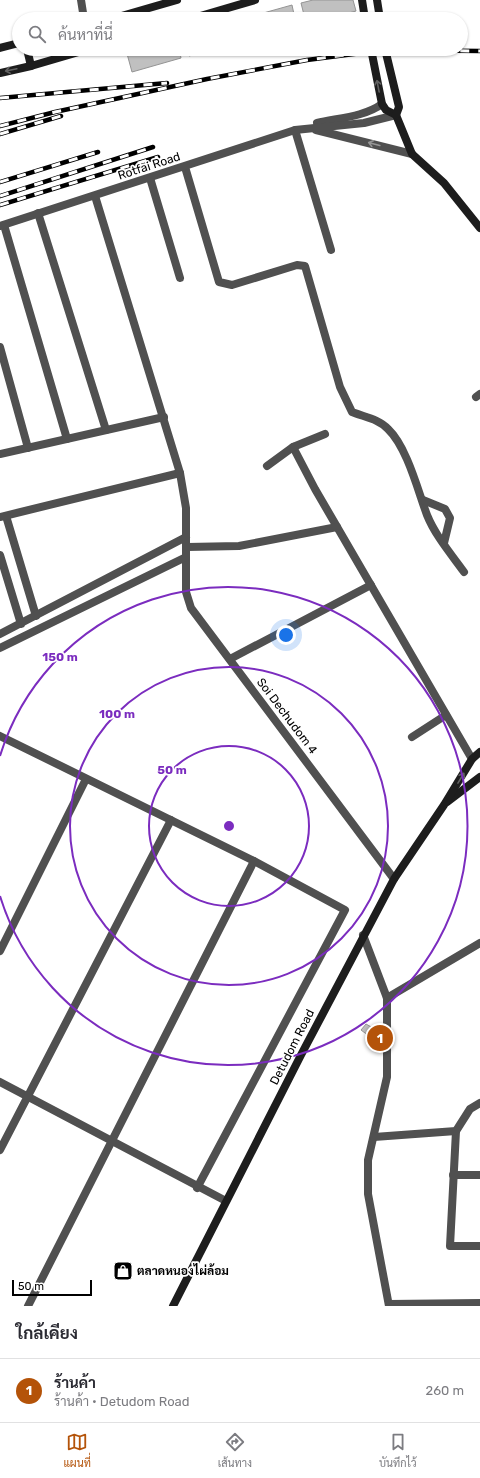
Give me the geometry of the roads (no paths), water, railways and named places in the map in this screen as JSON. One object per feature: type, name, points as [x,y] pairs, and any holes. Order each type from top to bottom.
[{"type":"main road","points":[[135,12],[177,0]]},
{"type":"main road","points":[[214,12],[255,0]]},
{"type":"main road","points":[[362,0],[364,12]]},
{"type":"main road","points":[[377,0],[379,12]]},
{"type":"main road","points":[[0,48],[12,45]]},
{"type":"main road","points":[[29,56],[31,66]]},
{"type":"main road","points":[[0,73],[65,56]]},
{"type":"main road","points":[[372,56],[382,104],[386,110],[396,116],[412,154],[444,183],[480,228]]},
{"type":"main road","points":[[387,56],[399,107],[396,116]]},
{"type":"main road","name":"Detudom Road","points":[[173,1306],[394,879],[444,805],[472,760],[480,752]]},
{"type":"main road","name":"Detudom Road","points":[[444,805],[480,777]]},
{"type":"street","points":[[81,0],[83,12]]},
{"type":"street","name":"Rotfai Road","points":[[305,128],[314,124],[354,116],[372,110],[382,104]]},
{"type":"street","name":"Rotfai Road","points":[[2,225],[185,167],[295,130],[358,124],[396,116]]},
{"type":"street","name":"Rotfai Road","points":[[305,128],[412,154]]},
{"type":"street","points":[[295,130],[331,250]]},
{"type":"street","points":[[185,167],[219,282],[232,285],[297,265],[305,266],[340,387],[352,412],[376,420],[397,438],[423,500],[427,515],[464,572]]},
{"type":"street","points":[[150,178],[180,278]]},
{"type":"street","name":"Soi Dechudom 4","points":[[94,196],[164,417],[180,473],[186,508],[186,592],[191,608],[394,879]]},
{"type":"street","points":[[38,213],[106,430]]},
{"type":"street","points":[[2,225],[68,439]]},
{"type":"street","points":[[0,346],[28,448]]},
{"type":"street","points":[[0,454],[164,417]]},
{"type":"street","points":[[267,466],[294,447],[325,434]]},
{"type":"street","points":[[294,447],[337,527],[472,760]]},
{"type":"street","points":[[36,616],[3,516],[180,473]]},
{"type":"street","points":[[423,500],[445,508],[450,518],[444,543]]},
{"type":"street","points":[[187,547],[239,546],[337,527]]},
{"type":"street","points":[[0,634],[186,537]]},
{"type":"street","points":[[0,555],[21,624]]},
{"type":"street","points":[[0,648],[186,557]]},
{"type":"street","points":[[230,659],[371,585]]},
{"type":"street","points":[[412,737],[446,715]]},
{"type":"street","points":[[0,736],[254,861],[346,910],[197,1188]]},
{"type":"street","points":[[0,951],[86,779]]},
{"type":"street","points":[[0,1150],[171,820]]},
{"type":"street","points":[[28,1306],[254,861]]},
{"type":"street","points":[[364,935],[387,998],[387,1077],[368,1160],[368,1194],[389,1305],[480,1303]]},
{"type":"street","points":[[387,998],[480,943]]},
{"type":"street","points":[[0,1082],[197,1188],[226,1201]]},
{"type":"street","points":[[480,1103],[470,1109],[456,1131],[450,1246],[480,1246]]},
{"type":"street","points":[[374,1137],[456,1131]]},
{"type":"street","points":[[453,1175],[480,1175]]},
{"type":"railway","points":[[468,51],[480,51]]},
{"type":"railway","points":[[0,126],[55,112],[207,79],[307,60],[338,56]]},
{"type":"railway","points":[[0,98],[167,83]]},
{"type":"railway","points":[[0,134],[61,116]]},
{"type":"railway","points":[[0,196],[153,147]]},
{"type":"railway","points":[[0,182],[98,152]]},
{"type":"railway","points":[[0,205],[158,157]]},
{"type":"place","name":"ร้านค้า","points":[[380,1038]]},
{"type":"place","name":"ตลาดหนองไผ่ล้อม","points":[[123,1271]]}]
